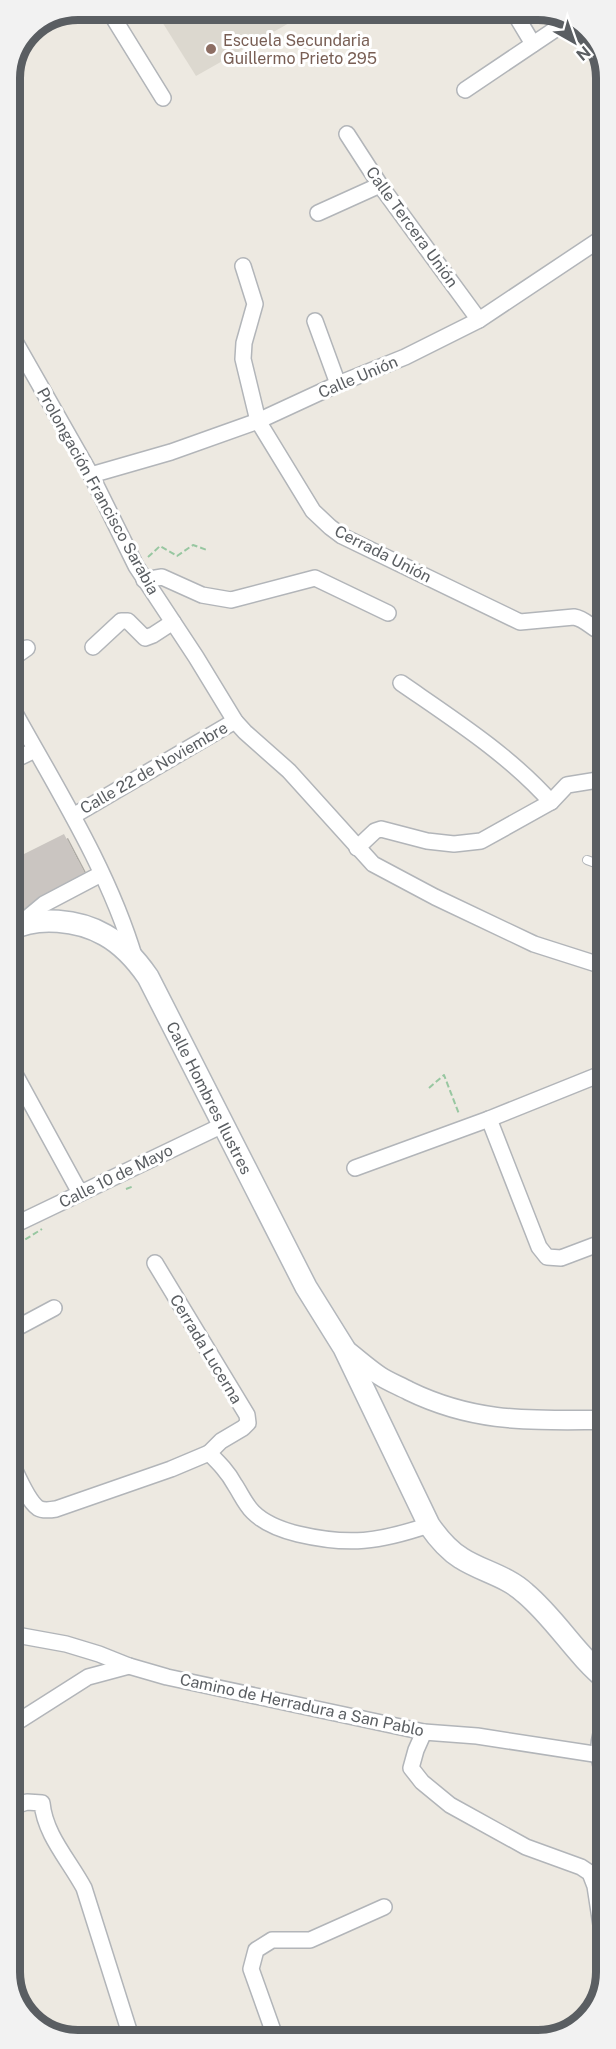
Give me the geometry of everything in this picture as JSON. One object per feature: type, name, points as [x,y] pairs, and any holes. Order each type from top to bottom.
[{"type":"main road","name":"Calle Hombres Ilustres","points":[[20,926],[38,921],[84,926],[105,935],[135,959],[148,977],[306,1287],[344,1348],[429,1526],[460,1558],[523,1590],[542,1607],[597,1670]]},
{"type":"street","points":[[115,20],[163,98]]},
{"type":"street","points":[[519,20],[533,44]]},
{"type":"street","points":[[465,90],[562,24]]},
{"type":"street","name":"Calle Tercera Unión","points":[[347,134],[380,185],[479,320]]},
{"type":"street","points":[[318,213],[380,185]]},
{"type":"street","name":"Calle Unión","points":[[91,475],[171,452],[258,421],[338,384],[405,357],[479,320],[597,241]]},
{"type":"street","name":"Cerrada Unión","points":[[243,266],[255,304],[244,343],[243,359],[258,421],[313,511],[342,536],[519,622],[574,617],[582,618],[597,631]]},
{"type":"street","points":[[315,321],[338,384]]},
{"type":"street","name":"Prolongación Francisco Sarabia","points":[[20,350],[91,475],[140,573],[235,721],[289,771],[373,864],[435,897],[534,944],[597,964]]},
{"type":"street","points":[[140,573],[172,580],[202,595],[231,600],[315,578],[388,613]]},
{"type":"street","points":[[93,647],[122,621],[128,621],[145,638],[173,622]]},
{"type":"street","points":[[20,653],[27,648]]},
{"type":"street","points":[[400,683],[466,728],[531,780],[551,802]]},
{"type":"street","name":"Calle 22 de Noviembre","points":[[73,816],[235,721]]},
{"type":"street","points":[[20,722],[73,816],[126,926],[135,959]]},
{"type":"street","points":[[20,757],[35,750]]},
{"type":"street","points":[[357,848],[375,831],[381,829],[427,841],[454,844],[481,841],[551,802],[567,785],[597,780]]},
{"type":"street","name":"Calle Hombres Ilustres","points":[[20,923],[44,904],[101,874]]},
{"type":"street","points":[[355,1168],[489,1119],[597,1076]]},
{"type":"street","points":[[20,1083],[80,1193]]},
{"type":"street","points":[[489,1119],[539,1247],[547,1257],[561,1258],[597,1244]]},
{"type":"street","name":"Calle 10 de Mayo","points":[[20,1222],[223,1125]]},
{"type":"street","name":"Cerrada Lucerna","points":[[20,1479],[37,1507],[45,1510],[56,1509],[171,1469],[208,1453],[248,1422],[247,1415],[155,1263]]},
{"type":"street","points":[[20,1326],[54,1308]]},
{"type":"street","name":"Calle Hombres Ilustres","points":[[344,1348],[381,1377],[430,1401],[457,1410],[482,1416],[511,1419],[597,1420]]},
{"type":"street","points":[[208,1453],[223,1466],[253,1512],[290,1532],[327,1541],[351,1542],[376,1540],[429,1526]]},
{"type":"street","name":"Camino de Herradura a San Pablo","points":[[20,1636],[66,1644],[129,1666],[191,1682],[424,1732],[477,1736],[597,1754]]},
{"type":"street","points":[[20,1720],[88,1677],[129,1666]]},
{"type":"street","points":[[424,1732],[411,1768],[422,1782],[450,1805],[526,1847],[581,1867],[590,1873],[597,1899]]},
{"type":"street","points":[[20,1804],[27,1802],[42,1803],[43,1815],[52,1836],[72,1865],[84,1888],[129,2029]]},
{"type":"street","points":[[273,2029],[251,1970],[256,1950],[272,1940],[310,1940],[384,1907]]},
{"type":"lane","points":[[587,860],[597,864]]},
{"type":"path","points":[[140,573],[160,546],[177,556],[193,545],[207,550]]},
{"type":"path","points":[[429,1088],[444,1075],[464,1128]]},
{"type":"shaded area","name":"Escuela Secundaria Guillermo Prieto 295","points":[[161,20],[290,20],[291,22],[196,76]]},
{"type":"building","points":[[64,834],[87,878],[20,913],[20,856]]},
{"type":"place","name":"Escuela Secundaria Guillermo Prieto 295","points":[[211,49]]}]
